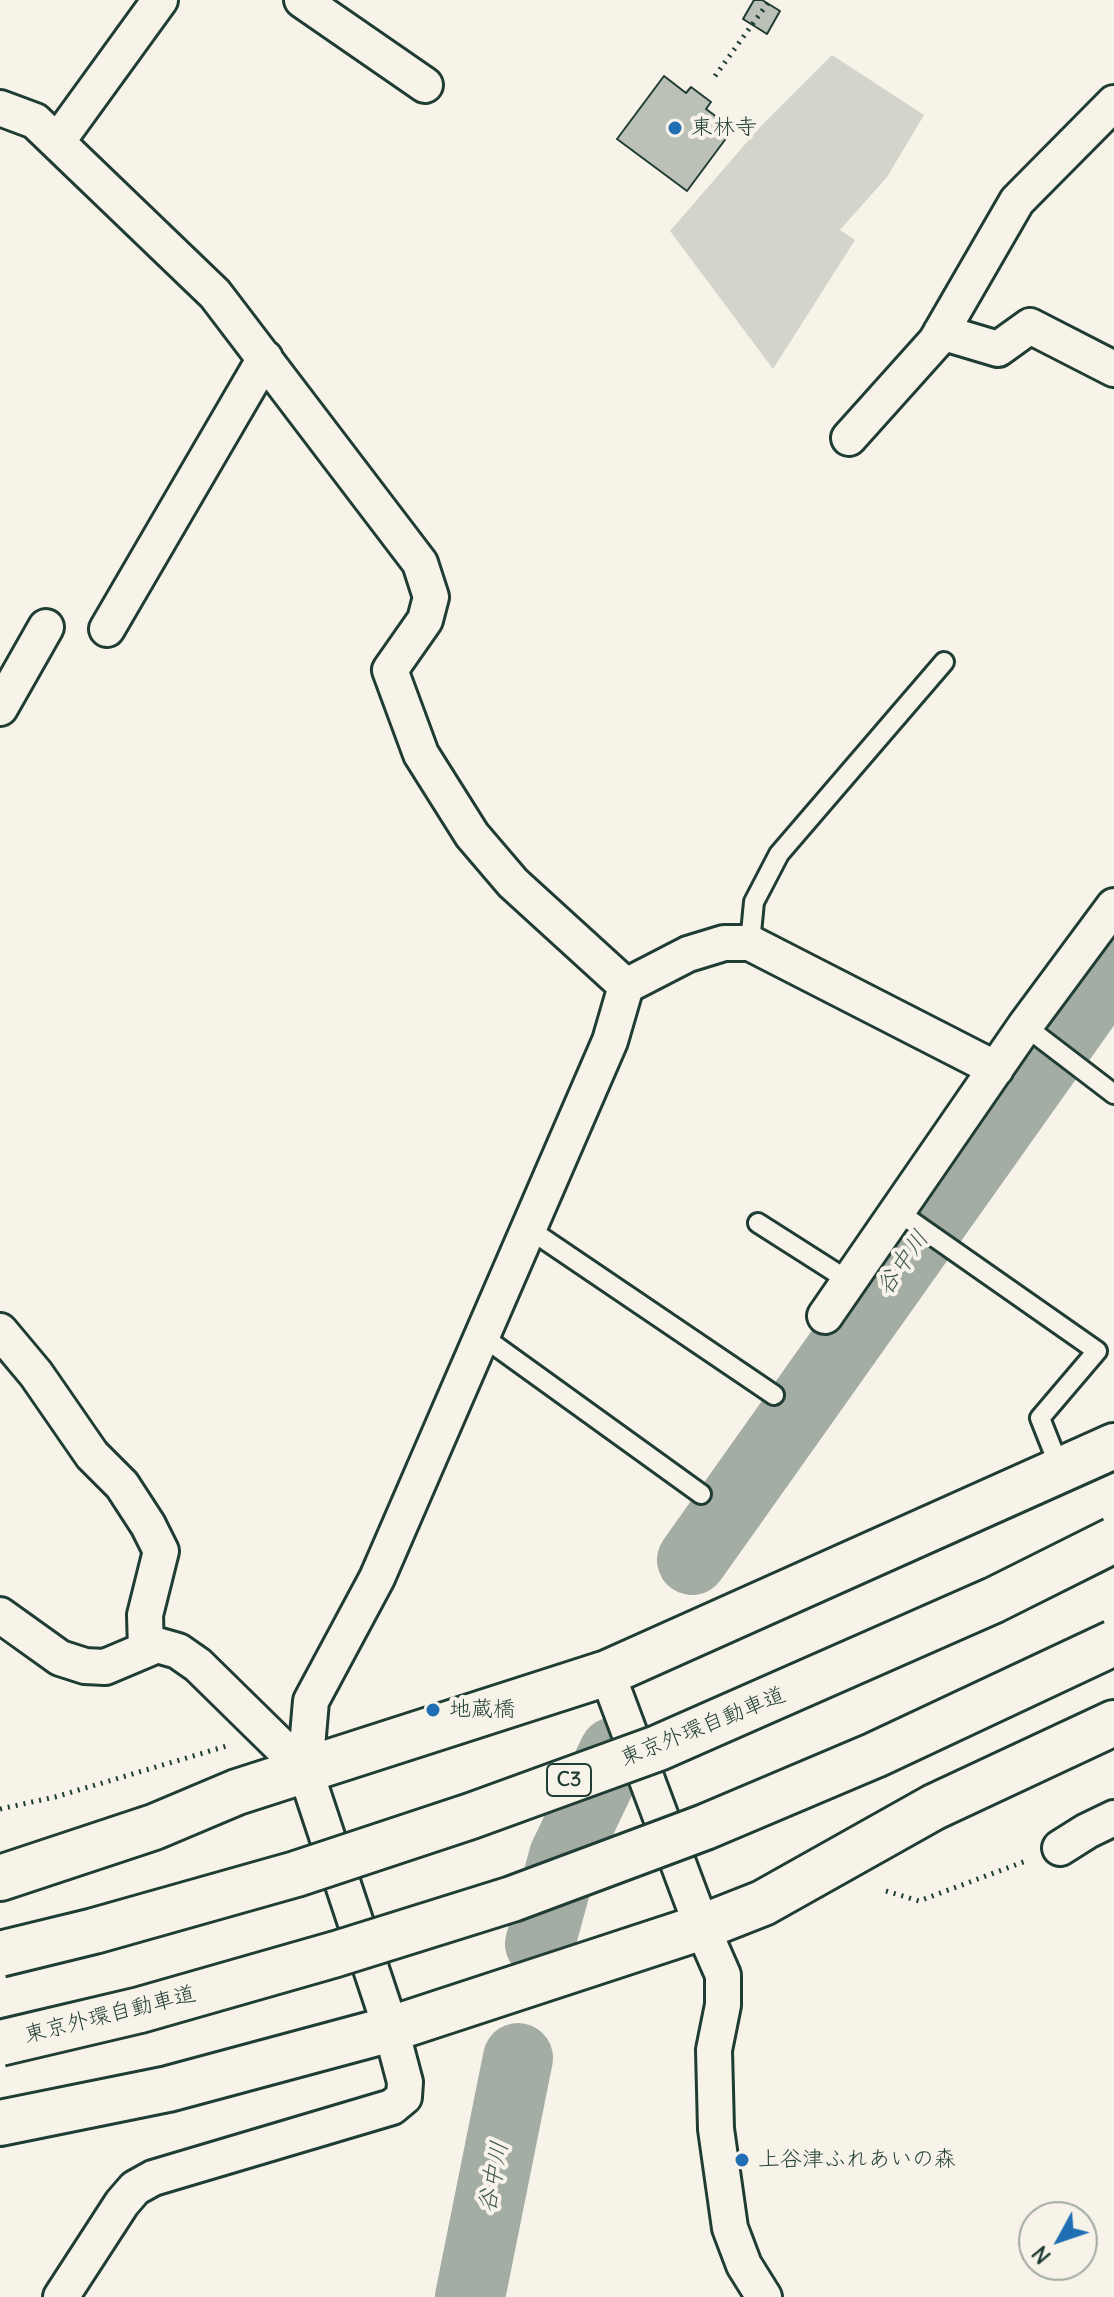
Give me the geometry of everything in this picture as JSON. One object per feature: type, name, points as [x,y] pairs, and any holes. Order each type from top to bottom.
[{"type":"main road","points":[[0,1878],[154,1827],[237,1792],[607,1673],[1114,1446]]},
{"type":"main road","name":"東京外環自動車道","points":[[0,1954],[296,1874],[471,1816],[658,1748],[994,1600],[1114,1540]]},
{"type":"main road","name":"東京外環自動車道","points":[[0,2043],[155,2005],[336,1954],[512,1899],[705,1827],[875,1755],[1114,1643]]},
{"type":"main road","points":[[0,2123],[168,2089],[391,2029],[702,1927],[763,1903],[934,1807],[1114,1723]]},
{"type":"street","points":[[57,142],[160,0]]},
{"type":"street","points":[[302,0],[425,85]]},
{"type":"street","points":[[849,438],[936,341],[1017,201],[1114,103]]},
{"type":"street","points":[[0,108],[35,121],[215,294],[420,563],[431,597],[425,620],[390,670],[421,754],[472,835],[513,883],[626,986]]},
{"type":"street","points":[[941,332],[998,349],[1030,326],[1114,369]]},
{"type":"street","points":[[107,629],[265,358]]},
{"type":"street","points":[[0,708],[46,627]]},
{"type":"street","points":[[825,1316],[849,1281],[905,1216],[996,1069],[1032,1032],[1114,906]]},
{"type":"street","points":[[65,2295],[122,2203],[135,2188],[153,2178],[392,2107],[404,2097],[405,2082],[391,2029],[305,1770],[311,1701],[377,1578],[610,1041],[626,986],[688,954],[724,943],[750,943],[996,1069]]},
{"type":"street","points":[[0,1331],[36,1374],[92,1455],[122,1485],[161,1551],[145,1615],[146,1649]]},
{"type":"street","points":[[0,1615],[60,1658],[85,1666],[105,1667],[157,1645],[178,1651],[198,1665],[305,1770]]},
{"type":"street","points":[[607,1673],[723,1975],[723,2005],[714,2050],[716,2129],[730,2228],[744,2265],[764,2297]]},
{"type":"street","points":[[1060,1848],[1114,1818]]},
{"type":"lane","points":[[750,943],[754,902],[779,854],[944,662]]},
{"type":"lane","points":[[1032,1032],[1114,1094]]},
{"type":"lane","points":[[905,1216],[1097,1351],[1040,1418],[1061,1471]]},
{"type":"lane","points":[[758,1223],[849,1281]]},
{"type":"lane","points":[[529,1229],[774,1395]]},
{"type":"lane","points":[[482,1336],[701,1494]]},
{"type":"path","points":[[715,76],[770,0]]},
{"type":"path","points":[[0,1809],[55,1797],[235,1744]]},
{"type":"path","points":[[886,1891],[919,1901],[1060,1848]]},
{"type":"shaded area","points":[[832,55],[924,115],[887,177],[840,230],[855,240],[773,369],[670,231],[760,127]]},
{"type":"building","points":[[754,0],[762,0],[780,11],[767,34],[743,19]]},
{"type":"building","points":[[664,76],[686,93],[691,87],[711,102],[706,109],[733,129],[687,191],[617,139]]},
{"type":"waterway","name":"谷中川","points":[[692,1560],[1114,965]]},
{"type":"waterway","name":"谷中川","points":[[540,1944],[564,1856],[614,1752]]},
{"type":"waterway","name":"谷中川","points":[[470,2297],[518,2058]]},
{"type":"place","name":"東林寺","points":[[675,128]]},
{"type":"place","name":"地蔵橋","points":[[433,1710]]},
{"type":"place","name":"上谷津ふれあいの森","points":[[742,2160]]}]
